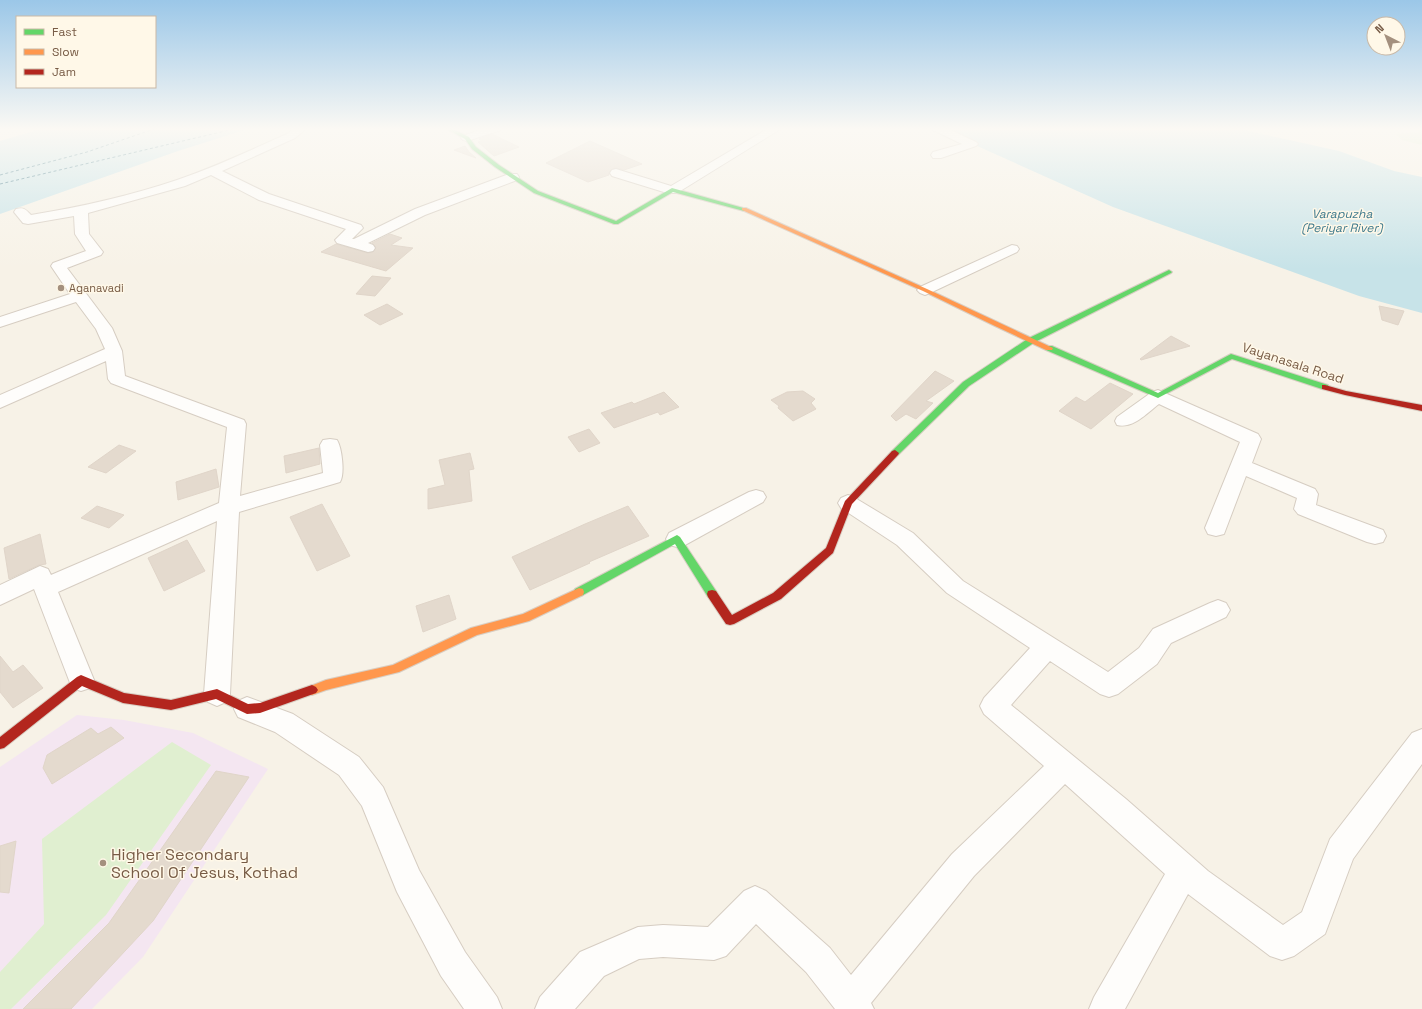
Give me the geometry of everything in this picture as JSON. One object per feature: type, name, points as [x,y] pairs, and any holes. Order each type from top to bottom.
[{"type":"street","points":[[21,212],[28,220],[81,211],[181,183],[201,175]]},
{"type":"street","points":[[220,175],[264,197],[356,228],[342,240],[362,246],[420,212],[513,177]]},
{"type":"street","points":[[510,175],[536,192],[616,223],[697,175]]},
{"type":"street","points":[[623,175],[746,210],[925,290],[997,325],[1158,396],[1250,439],[1216,528]]},
{"type":"street","points":[[81,211],[80,232],[86,243],[96,252],[58,266],[104,328],[114,351],[117,379],[237,424],[229,507],[217,694]]},
{"type":"street","points":[[925,290],[1012,249]]},
{"type":"street","points":[[677,539],[730,621],[777,596],[830,550],[848,503],[889,459],[966,384],[1032,340],[1169,272]]},
{"type":"street","points":[[0,322],[79,296]]},
{"type":"street","points":[[0,402],[114,351]]},
{"type":"street","name":"Vayanasala Road","points":[[1158,396],[1231,356],[1345,393],[1422,408]]},
{"type":"street","points":[[1124,421],[1158,396]]},
{"type":"street","points":[[45,588],[229,507],[333,476],[330,445]]},
{"type":"street","points":[[1240,466],[1308,494],[1305,508],[1375,536]]},
{"type":"street","points":[[247,709],[260,708],[326,686],[395,669],[475,631],[525,618],[590,586],[756,497]]},
{"type":"street","points":[[848,503],[905,539],[955,587],[1109,686],[1148,656],[1162,636],[1218,610]]},
{"type":"street","points":[[0,596],[40,575],[81,680],[123,698],[171,705],[217,694],[247,709],[284,723],[350,766],[373,797],[408,881],[453,964],[485,1009]]},
{"type":"street","points":[[1048,646],[993,706],[1116,809],[1184,871],[1282,944],[1314,923],[1341,850],[1422,742]]},
{"type":"street","points":[[0,744],[81,680]]},
{"type":"street","points":[[552,1009],[592,964],[638,943],[663,941],[714,944],[755,902],[818,960],[854,1005],[963,865],[1064,765]]},
{"type":"street","points":[[1106,1009],[1184,871]]},
{"type":"shaded area","name":"Higher Secondary School Of Jesus, Kothad","points":[[77,715],[124,720],[193,733],[268,769],[143,957],[92,1009],[0,1009],[0,767]]},
{"type":"green space","points":[[172,742],[211,765],[106,915],[11,1009],[0,1009],[0,972],[44,924],[42,839]]},
{"type":"water","points":[[0,175],[110,175],[0,214]]},
{"type":"water","name":"Varapuzha (Periyar River)","points":[[1042,175],[1413,175],[1422,177],[1422,313],[1359,296],[1113,207]]},
{"type":"building","points":[[573,175],[609,175],[588,182]]},
{"type":"building","points":[[390,234],[402,238],[391,245],[413,248],[386,271],[321,252],[336,244],[368,253],[373,252],[376,247],[372,243]]},
{"type":"building","points":[[372,276],[391,278],[375,296],[356,294]]},
{"type":"building","points":[[387,304],[403,314],[380,325],[364,315]]},
{"type":"building","points":[[1379,306],[1404,311],[1398,325],[1382,320]]},
{"type":"building","points":[[1171,336],[1190,346],[1141,360],[1140,359]]},
{"type":"building","points":[[935,371],[954,381],[926,401],[933,403],[916,419],[906,414],[896,421],[891,416]]},
{"type":"building","points":[[1110,383],[1133,394],[1091,429],[1059,411],[1076,397],[1085,402]]},
{"type":"building","points":[[803,391],[815,399],[811,403],[816,409],[793,421],[771,400],[787,392]]},
{"type":"building","points":[[664,392],[679,407],[660,415],[658,412],[614,428],[601,413],[632,402],[634,404]]},
{"type":"building","points":[[589,429],[600,443],[579,452],[568,437]]},
{"type":"building","points":[[119,445],[136,451],[106,473],[88,467]]},
{"type":"building","points":[[319,448],[320,464],[286,473],[284,456]]},
{"type":"building","points":[[470,453],[474,469],[469,470],[472,501],[428,509],[428,489],[445,485],[439,460]]},
{"type":"building","points":[[216,469],[219,487],[178,500],[176,482]]},
{"type":"building","points":[[322,504],[350,556],[317,571],[290,517]]},
{"type":"building","points":[[97,506],[124,515],[109,528],[81,518]]},
{"type":"building","points":[[628,506],[649,536],[530,590],[512,557]]},
{"type":"building","points":[[40,534],[46,564],[39,565],[9,579],[4,548]]},
{"type":"building","points":[[187,540],[205,571],[164,591],[148,558]]},
{"type":"building","points":[[449,595],[456,619],[423,632],[416,606]]},
{"type":"building","points":[[0,656],[13,672],[23,665],[43,688],[13,708],[0,692]]},
{"type":"building","points":[[111,727],[124,738],[52,784],[43,768],[47,755],[91,728],[98,734]]},
{"type":"building","points":[[216,771],[249,777],[153,921],[71,1009],[23,1009],[109,923]]},
{"type":"building","points":[[16,841],[9,893],[0,892],[0,846]]},
{"type":"ferry route","points":[[0,184],[38,175]]},
{"type":"traffic: fast","points":[[511,175],[536,192],[616,223],[672,190],[744,209]]},
{"type":"traffic: fast","points":[[895,453],[966,384],[1032,340],[1169,272]]},
{"type":"traffic: fast","points":[[1049,348],[1158,396],[1231,356],[1325,387]]},
{"type":"traffic: fast","points":[[579,592],[677,539],[712,594]]},
{"type":"traffic: slow","points":[[744,209],[925,290],[1049,348]]},
{"type":"traffic: slow","points":[[312,690],[326,685],[395,669],[475,631],[525,618],[579,592]]},
{"type":"traffic: jam","points":[[1325,387],[1345,393],[1422,408]]},
{"type":"traffic: jam","points":[[712,594],[730,621],[777,596],[830,550],[848,503],[895,453]]},
{"type":"traffic: jam","points":[[0,744],[81,680],[123,698],[171,705],[217,694],[247,709],[260,708],[312,690]]},
{"type":"place","name":"Aganavadi","points":[[61,288]]},
{"type":"place","name":"Higher Secondary School Of Jesus, Kothad","points":[[103,863]]}]
